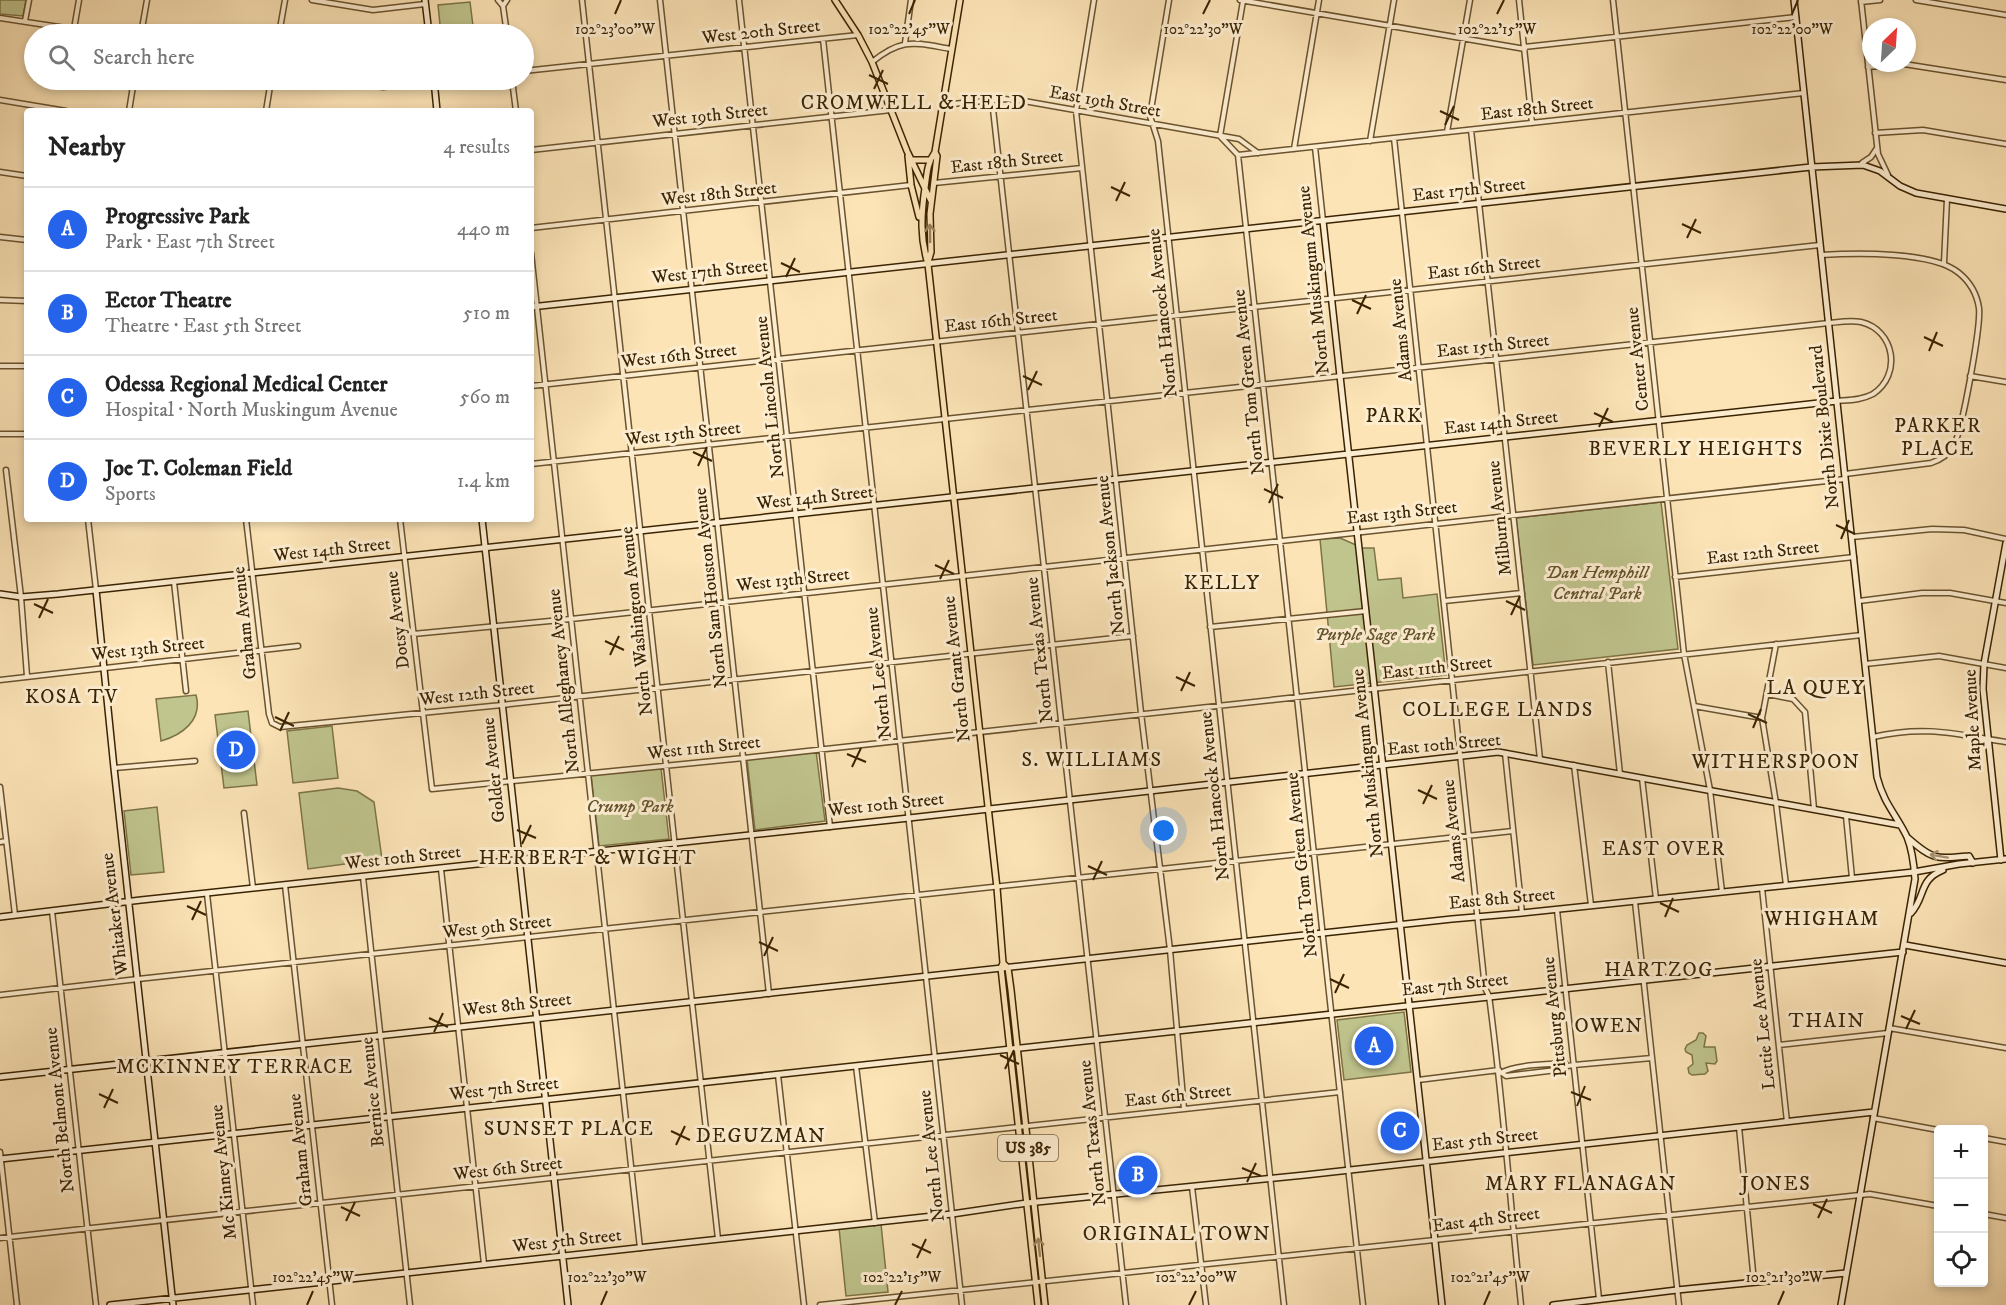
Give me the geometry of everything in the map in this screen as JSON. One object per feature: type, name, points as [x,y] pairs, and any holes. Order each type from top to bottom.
[{"type":"main road","points":[[835,0],[858,35],[872,62],[907,151],[932,203]]},
{"type":"main road","name":"US 385","points":[[932,203],[937,156],[935,153],[960,0]]},
{"type":"main road","points":[[907,151],[910,185],[921,223]]},
{"type":"main road","points":[[912,160],[929,160],[935,153]]},
{"type":"main road","name":"US 385","points":[[921,223],[929,160]]},
{"type":"main road","name":"North Grant Avenue","points":[[928,264],[931,252],[932,203]]},
{"type":"main road","name":"North Grant Avenue","points":[[921,223],[922,247],[928,264],[1004,967],[1026,1125],[1046,1305]]},
{"type":"main road","name":"North Grant Avenue","points":[[1014,1048],[1018,1126],[1038,1305]]},
{"type":"street","points":[[25,21],[28,0]]},
{"type":"street","points":[[75,24],[79,0]]},
{"type":"street","points":[[143,24],[147,0]]},
{"type":"street","points":[[281,24],[285,0]]},
{"type":"street","points":[[312,0],[373,10],[425,2],[428,24]]},
{"type":"street","points":[[498,0],[503,6],[506,24]]},
{"type":"street","points":[[503,6],[507,0]]},
{"type":"street","name":"North Washington Avenue","points":[[582,0],[718,1240]]},
{"type":"street","name":"North Sam Houston Avenue","points":[[660,0],[769,994]]},
{"type":"street","name":"North Lincoln Avenue","points":[[739,0],[830,827]]},
{"type":"street","points":[[904,43],[911,0]]},
{"type":"street","name":"North Jackson Avenue","points":[[1094,0],[1076,111],[1141,713],[1170,950],[1184,1109]]},
{"type":"street","name":"North Hancock Avenue","points":[[1169,0],[1150,116],[1158,141],[1284,1305]]},
{"type":"street","points":[[1238,155],[1220,136],[1242,0],[1524,48],[1796,17]]},
{"type":"street","points":[[1294,149],[1319,0]]},
{"type":"street","points":[[1370,141],[1394,0]]},
{"type":"street","points":[[1447,132],[1470,0]]},
{"type":"street","points":[[1519,0],[1532,123]]},
{"type":"street","name":"Center Avenue","points":[[1613,0],[1684,654],[1710,790],[1722,892]]},
{"type":"street","name":"North Dixie Boulevard","points":[[1794,0],[1877,777],[1880,790],[1906,837],[1914,872],[1905,945],[1841,1305]]},
{"type":"street","points":[[1863,18],[1861,1],[1880,0]]},
{"type":"street","points":[[1916,0],[2006,15]]},
{"type":"street","points":[[0,18],[43,24]]},
{"type":"street","name":"West 20th Street","points":[[534,69],[858,35]]},
{"type":"street","name":"North Lee Avenue","points":[[823,39],[962,1305]]},
{"type":"street","points":[[872,62],[892,47],[904,43],[952,49]]},
{"type":"street","points":[[1916,66],[2006,80]]},
{"type":"street","points":[[1869,72],[1879,159],[1890,178]]},
{"type":"street","points":[[129,108],[132,90]]},
{"type":"street","points":[[267,108],[270,90]]},
{"type":"street","points":[[436,90],[437,108]]},
{"type":"street","points":[[513,90],[516,108]]},
{"type":"street","name":"East 18th Street","points":[[1238,155],[1804,93]]},
{"type":"street","name":"East 19th Street","points":[[942,105],[1004,99],[1239,139],[1259,153]]},
{"type":"street","points":[[0,100],[48,108]]},
{"type":"street","name":"North Texas Avenue","points":[[992,100],[1126,1305]]},
{"type":"street","name":"West 19th Street","points":[[534,150],[892,110]]},
{"type":"street","name":"Milburn Avenue","points":[[1471,130],[1540,759]]},
{"type":"street","points":[[1875,133],[1923,130],[2006,144]]},
{"type":"street","name":"Adams Avenue","points":[[1394,138],[1485,988],[1489,996],[1500,1072],[1505,1153],[1521,1305]]},
{"type":"street","name":"North Muskingum Avenue","points":[[1315,147],[1442,1305]]},
{"type":"street","points":[[1856,164],[1871,158],[1877,147]]},
{"type":"street","name":"North Tom Green Avenue","points":[[1238,155],[1348,1170]]},
{"type":"street","name":"East 17th Street","points":[[928,264],[1633,186],[1856,164],[1870,166],[1911,191],[2006,209]]},
{"type":"street","name":"East 18th Street","points":[[934,183],[1082,168]]},
{"type":"street","points":[[0,172],[24,176]]},
{"type":"street","name":"West 18th Street","points":[[534,228],[910,185]]},
{"type":"street","points":[[1821,255],[1877,254],[1944,263],[1947,199]]},
{"type":"street","points":[[0,237],[24,240]]},
{"type":"street","name":"East 16th Street","points":[[936,342],[1820,245]]},
{"type":"street","name":"East 13th Street","points":[[962,575],[1667,498],[1845,477],[1937,461],[1953,447],[1958,435],[1980,320],[1977,300],[1968,282],[1944,263]]},
{"type":"street","name":"West 17th Street","points":[[534,306],[928,264]]},
{"type":"street","points":[[0,300],[24,301]]},
{"type":"street","name":"North Alleghaney Avenue","points":[[534,306],[554,462],[640,1248]]},
{"type":"street","name":"East 15th Street","points":[[945,419],[1828,323],[1856,321],[1869,325],[1885,338],[1892,357],[1888,377],[1875,393],[1863,398],[1837,401]]},
{"type":"street","name":"West 16th Street","points":[[534,386],[936,342]]},
{"type":"street","points":[[0,366],[24,366]]},
{"type":"street","points":[[1970,376],[2006,382]]},
{"type":"street","name":"East 14th Street","points":[[954,498],[1837,401]]},
{"type":"street","name":"West 15th Street","points":[[534,464],[945,419]]},
{"type":"street","points":[[0,434],[24,434]]},
{"type":"street","points":[[6,470],[21,597],[27,676]]},
{"type":"street","name":"West 14th Street","points":[[0,594],[21,597],[96,590],[954,498]]},
{"type":"street","name":"Whitaker Avenue","points":[[88,522],[173,1305]]},
{"type":"street","name":"Graham Avenue","points":[[246,522],[267,702],[272,723]]},
{"type":"street","name":"Dotsy Avenue","points":[[400,522],[432,789]]},
{"type":"street","name":"Golder Avenue","points":[[482,522],[568,1305]]},
{"type":"street","points":[[1852,537],[1932,529],[1964,530],[2006,541]]},
{"type":"street","name":"Maple Avenue","points":[[2004,860],[1987,739],[1983,688],[1984,664],[2006,541]]},
{"type":"street","name":"East 12th Street","points":[[1676,577],[1854,557]]},
{"type":"street","name":"West 13th Street","points":[[413,634],[571,619],[962,575]]},
{"type":"street","points":[[174,582],[186,691]]},
{"type":"street","points":[[1444,601],[1522,593]]},
{"type":"street","points":[[1859,601],[1922,593],[1941,593],[2006,603]]},
{"type":"street","points":[[1210,627],[1366,611]]},
{"type":"street","name":"East 11th Street","points":[[980,732],[1862,634]]},
{"type":"street","points":[[971,654],[1133,636]]},
{"type":"street","points":[[1776,644],[1762,718],[1786,885]]},
{"type":"street","name":"West 13th Street","points":[[0,680],[298,646]]},
{"type":"street","name":"West 12th Street","points":[[272,723],[281,727],[423,713],[971,654]]},
{"type":"street","points":[[1865,664],[1939,656],[2006,668]]},
{"type":"street","points":[[1608,662],[1620,774]]},
{"type":"street","points":[[1767,694],[1793,699],[1805,712],[1814,810]]},
{"type":"street","points":[[1694,706],[1762,718]]},
{"type":"street","points":[[1873,737],[1904,731],[1927,730],[2006,742]]},
{"type":"street","name":"West 11th Street","points":[[432,789],[980,732]]},
{"type":"street","name":"East 10th Street","points":[[988,809],[1498,752],[1899,825]]},
{"type":"street","points":[[1505,753],[1522,913]]},
{"type":"street","points":[[114,768],[195,760]]},
{"type":"street","points":[[1574,765],[1591,906]]},
{"type":"street","points":[[1642,778],[1656,899]]},
{"type":"street","points":[[0,787],[15,915]]},
{"type":"street","name":"West 10th Street","points":[[0,917],[129,901],[988,809]]},
{"type":"street","points":[[244,813],[253,889]]},
{"type":"street","points":[[1846,816],[1852,878]]},
{"type":"street","name":"West 9th Street","points":[[0,996],[138,979],[1513,831]]},
{"type":"street","points":[[1906,837],[1929,855],[1943,858],[1969,856],[1973,863]]},
{"type":"street","points":[[0,842],[6,841]]},
{"type":"street","name":"East 8th Street","points":[[1004,967],[1088,960],[1478,916],[1635,902],[2004,860]]},
{"type":"street","points":[[1910,914],[1917,906],[1921,891],[1928,879],[1951,866]]},
{"type":"street","points":[[441,869],[484,1264]]},
{"type":"street","name":"Bernice Avenue","points":[[363,877],[410,1305]]},
{"type":"street","name":"Graham Avenue","points":[[285,885],[332,1305]]},
{"type":"street","name":"Lettie Lee Avenue","points":[[1762,888],[1787,1122]]},
{"type":"street","name":"Mc Kinney Avenue","points":[[207,894],[253,1305]]},
{"type":"street","points":[[1635,902],[1679,1305]]},
{"type":"street","name":"Pittsburg Avenue","points":[[1557,910],[1599,1299]]},
{"type":"street","name":"North Belmont Avenue","points":[[52,911],[96,1305]]},
{"type":"street","points":[[1905,945],[2006,963]]},
{"type":"street","name":"East 7th Street","points":[[1014,1048],[1903,952]]},
{"type":"street","name":"West 8th Street","points":[[0,1077],[1004,967]]},
{"type":"street","points":[[1779,1045],[1889,1030],[2006,1048]]},
{"type":"street","name":"West 7th Street","points":[[0,1159],[1014,1048]]},
{"type":"street","points":[[1418,1080],[1565,1063],[1567,1066],[1652,1058]]},
{"type":"street","points":[[856,1066],[875,1222]]},
{"type":"street","points":[[778,1075],[804,1305]]},
{"type":"street","name":"East 6th Street","points":[[1018,1126],[1340,1092]]},
{"type":"street","name":"East 5th Street","points":[[1027,1203],[1787,1122],[1873,1115],[1934,1129]]},
{"type":"street","name":"West 6th Street","points":[[0,1238],[1018,1126]]},
{"type":"street","points":[[1738,1127],[1754,1282]]},
{"type":"street","points":[[1988,1139],[2006,1142]]},
{"type":"street","points":[[0,1152],[17,1305]]},
{"type":"street","points":[[1348,1170],[1363,1305]]},
{"type":"street","points":[[1192,1185],[1206,1305]]},
{"type":"street","name":"East 4th Street","points":[[820,1305],[1860,1194],[1934,1205]]},
{"type":"street","name":"West 5th Street","points":[[110,1305],[952,1214],[1027,1203]]},
{"type":"street","points":[[1988,1215],[2006,1218]]},
{"type":"street","points":[[1553,1305],[1846,1273]]},
{"type":"green space","points":[[0,0],[26,0],[23,16],[0,14]]},
{"type":"green space","points":[[470,2],[473,24],[440,24],[438,5]]},
{"type":"green space","name":"Dan Hemphill Central Park","points":[[1661,502],[1678,649],[1533,665],[1516,518]]},
{"type":"green space","name":"Purple Sage Park","points":[[1340,538],[1363,548],[1374,548],[1378,580],[1401,578],[1403,598],[1437,594],[1446,675],[1334,687],[1320,539]]},
{"type":"green space","points":[[196,695],[194,719],[176,735],[161,741],[156,699]]},
{"type":"green space","points":[[248,711],[257,785],[224,788],[215,715]]},
{"type":"green space","points":[[332,726],[338,778],[293,783],[287,731]]},
{"type":"green space","points":[[816,751],[825,821],[755,830],[747,759]]},
{"type":"green space","name":"Crump Park","points":[[661,768],[669,839],[599,846],[591,775]]},
{"type":"green space","points":[[338,788],[357,791],[374,802],[382,859],[308,869],[299,793]]},
{"type":"green space","points":[[157,807],[164,872],[131,875],[124,811]]},
{"type":"green space","points":[[1404,1012],[1411,1072],[1344,1080],[1337,1020]]},
{"type":"green space","points":[[1699,1033],[1706,1036],[1704,1047],[1715,1047],[1717,1061],[1715,1064],[1706,1063],[1708,1071],[1705,1074],[1692,1075],[1688,1068],[1693,1064],[1692,1055],[1685,1049],[1687,1045],[1696,1040]]},
{"type":"green space","points":[[881,1224],[888,1292],[846,1296],[839,1228]]},
{"type":"place","name":"Joe T. Coleman Field","points":[[236,750]]},
{"type":"place","name":"Progressive Park","points":[[1374,1046]]},
{"type":"place","name":"Odessa Regional Medical Center","points":[[1400,1131]]},
{"type":"place","name":"Ector Theatre","points":[[1138,1175]]},
{"type":"district","name":"CROMWELL & HELD","points":[[914,103]]},
{"type":"district","name":"PARK","points":[[1394,416]]},
{"type":"district","name":"PARKER PLACE","points":[[1938,438]]},
{"type":"district","name":"BEVERLY HEIGHTS","points":[[1696,449]]},
{"type":"district","name":"KELLY","points":[[1222,583]]},
{"type":"district","name":"LA QUEY","points":[[1816,688]]},
{"type":"district","name":"KOSA TV","points":[[72,697]]},
{"type":"district","name":"COLLEGE LANDS","points":[[1498,710]]},
{"type":"district","name":"S. WILLIAMS","points":[[1092,760]]},
{"type":"district","name":"WITHERSPOON","points":[[1776,762]]},
{"type":"district","name":"EAST OVER","points":[[1664,849]]},
{"type":"district","name":"HERBERT & WIGHT","points":[[588,858]]},
{"type":"district","name":"WHIGHAM","points":[[1822,919]]},
{"type":"district","name":"HARTZOG","points":[[1659,970]]},
{"type":"district","name":"THAIN","points":[[1827,1021]]},
{"type":"district","name":"OWEN","points":[[1609,1026]]},
{"type":"district","name":"MCKINNEY TERRACE","points":[[235,1067]]},
{"type":"district","name":"SUNSET PLACE","points":[[569,1129]]},
{"type":"district","name":"DEGUZMAN","points":[[761,1136]]},
{"type":"district","name":"MARY FLANAGAN","points":[[1581,1184]]},
{"type":"district","name":"JONES","points":[[1776,1184]]},
{"type":"district","name":"ORIGINAL TOWN","points":[[1177,1234]]}]
